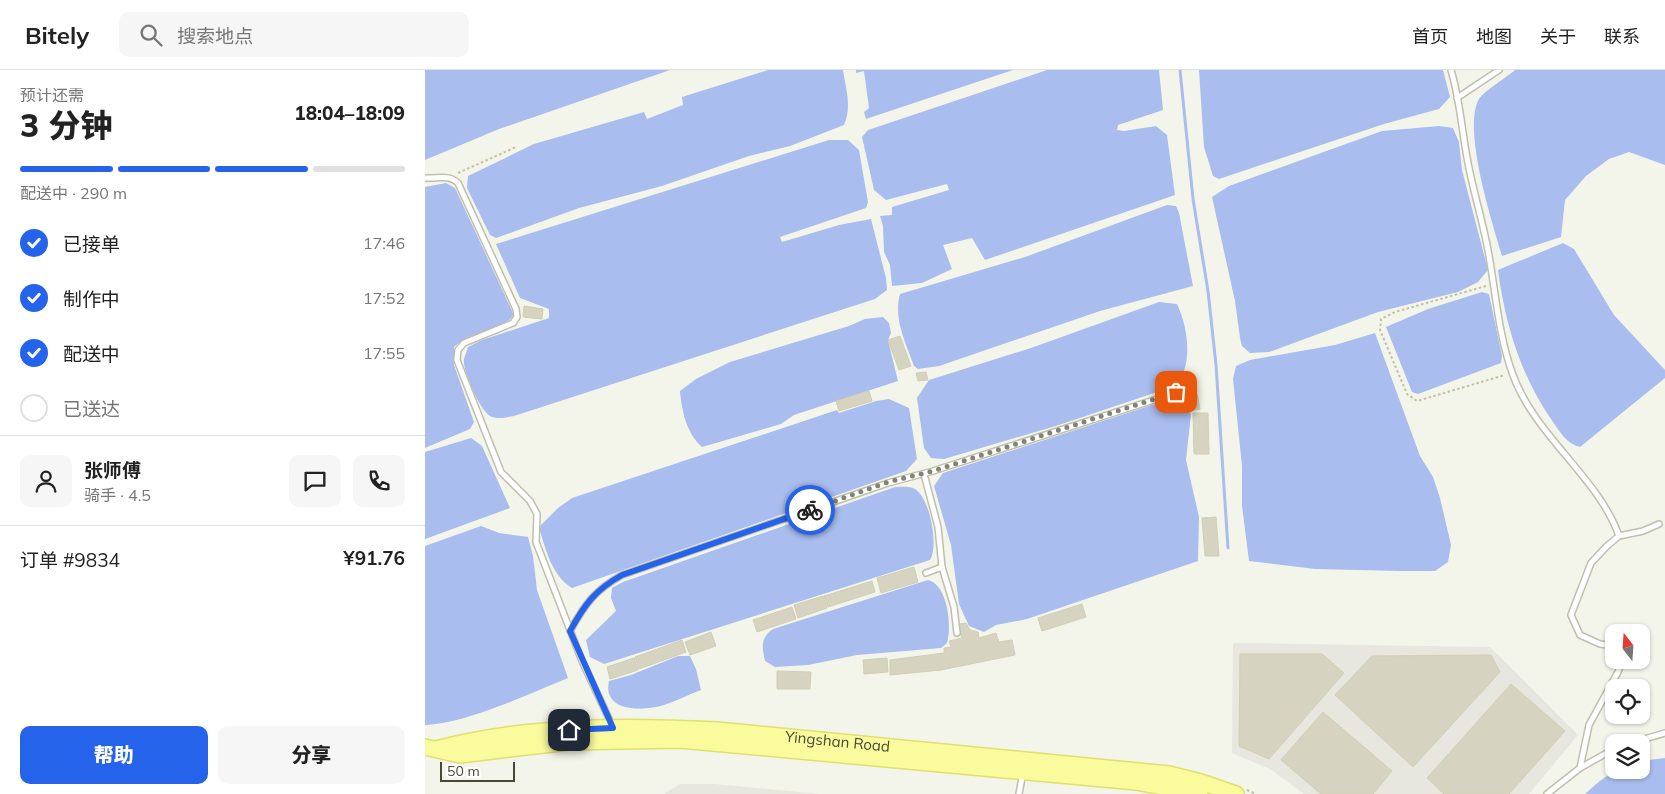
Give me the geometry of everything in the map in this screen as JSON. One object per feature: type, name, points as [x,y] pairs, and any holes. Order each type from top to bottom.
[{"type":"main road","name":"Yingshan Road","points":[[430,748],[495,738],[613,728],[717,730],[1129,770],[1177,776],[1236,794]]},
{"type":"main road","name":"Yingshan Road","points":[[430,748],[460,755],[569,742],[680,740],[1136,782],[1200,794]]},
{"type":"lane","points":[[1451,70],[1468,165],[1485,233],[1493,284],[1512,373],[1519,389],[1548,434],[1604,504],[1619,536]]},
{"type":"lane","points":[[1457,98],[1499,70]]},
{"type":"lane","points":[[425,178],[454,179],[458,184],[513,300],[517,317],[513,323],[464,344],[458,350],[457,360],[501,472],[530,501],[537,514],[536,542],[570,631],[613,728]]},
{"type":"lane","points":[[570,631],[591,597],[605,584],[622,575],[888,482],[923,474],[1188,390]]},
{"type":"lane","points":[[923,474],[938,527],[942,567],[954,607],[957,633]]},
{"type":"lane","points":[[1605,645],[1580,635],[1571,615],[1591,563],[1619,536],[1643,531],[1659,524]]},
{"type":"lane","points":[[926,572],[942,567]]},
{"type":"lane","points":[[1580,768],[1589,725],[1619,669]]},
{"type":"lane","points":[[1650,737],[1665,732]]},
{"type":"lane","points":[[1547,794],[1580,768],[1605,754]]},
{"type":"lane","points":[[1019,794],[1023,771]]},
{"type":"path","points":[[446,178],[516,147]]},
{"type":"path","points":[[1493,284],[1395,312],[1381,319],[1380,330],[1407,394],[1417,401],[1512,373]]},
{"type":"shaded area","points":[[1233,643],[1490,647],[1578,735],[1529,794],[1304,794],[1270,769],[1232,753]]},
{"type":"shaded area","points":[[680,784],[715,784],[819,794],[664,794]]},
{"type":"water","points":[[425,70],[670,70],[499,129],[425,160]]},
{"type":"water","points":[[768,70],[843,70],[848,105],[844,125],[790,146],[749,156],[662,186],[579,208],[496,238],[490,235],[467,188],[468,176],[534,144],[644,112],[647,119],[683,105],[682,97]]},
{"type":"water","points":[[856,70],[1013,70],[866,119],[864,112],[869,108],[864,71],[856,73]]},
{"type":"water","points":[[1047,70],[1159,70],[1163,110],[1118,125],[1117,130],[1124,131],[1156,126],[1167,135],[1175,195],[985,260],[972,238],[943,245],[952,269],[922,283],[892,286],[890,265],[884,252],[883,226],[880,216],[892,215],[892,207],[949,190],[947,184],[886,200],[874,190],[862,137],[868,130]]},
{"type":"water","points":[[1199,70],[1443,70],[1450,97],[1439,109],[1384,124],[1219,179],[1213,176],[1204,147]]},
{"type":"water","points":[[1515,70],[1665,70],[1665,165],[1629,152],[1609,159],[1586,176],[1565,200],[1561,237],[1502,256],[1480,176],[1474,131],[1475,113],[1479,99],[1490,88]]},
{"type":"water","points":[[1439,126],[1453,128],[1459,142],[1462,170],[1488,270],[1478,282],[1458,292],[1378,312],[1269,352],[1250,353],[1242,346],[1240,338],[1235,301],[1212,197],[1229,186],[1382,131]]},
{"type":"water","points":[[829,140],[848,140],[859,150],[868,202],[866,208],[780,237],[782,242],[839,225],[871,219],[886,278],[887,290],[875,299],[514,416],[496,418],[490,416],[481,406],[464,364],[468,347],[482,340],[549,318],[549,309],[520,298],[496,244]]},
{"type":"water","points":[[446,183],[455,188],[514,315],[501,325],[469,338],[454,347],[454,365],[474,422],[470,429],[425,448],[425,187]]},
{"type":"water","points":[[1167,205],[1176,206],[1179,213],[1193,286],[1100,311],[939,366],[918,369],[914,366],[899,322],[898,303],[900,294],[1025,257]]},
{"type":"water","points":[[1563,243],[1574,249],[1614,315],[1665,370],[1665,378],[1580,447],[1571,443],[1561,434],[1542,405],[1523,368],[1510,330],[1498,270]]},
{"type":"water","points":[[1482,292],[1489,294],[1502,356],[1501,363],[1418,394],[1412,392],[1386,327],[1428,309]]},
{"type":"water","points":[[1159,302],[1177,304],[1184,324],[1187,357],[1181,378],[1175,386],[1059,425],[944,459],[931,458],[924,448],[917,398],[929,380],[1031,348]]},
{"type":"water","points":[[883,317],[889,323],[891,333],[888,340],[898,381],[794,415],[781,424],[702,447],[692,435],[682,407],[680,391],[696,379],[730,362],[849,326],[865,319]]},
{"type":"water","points":[[1375,333],[1420,456],[1433,477],[1440,498],[1451,545],[1448,562],[1435,571],[1400,571],[1315,569],[1249,561],[1242,506],[1242,466],[1233,379],[1236,366],[1250,360],[1335,345]]},
{"type":"water","points":[[889,399],[909,408],[917,459],[906,471],[572,588],[559,576],[550,561],[539,527],[558,508],[572,498],[837,410],[839,413],[876,401]]},
{"type":"water","points":[[1158,403],[1181,405],[1191,414],[1186,460],[1199,517],[1198,561],[1027,619],[996,625],[984,632],[969,626],[959,604],[951,545],[934,486],[943,473]]},
{"type":"water","points":[[471,438],[482,446],[510,508],[425,539],[425,452]]},
{"type":"water","points":[[895,487],[915,489],[925,502],[929,512],[934,544],[930,560],[604,664],[590,657],[586,640],[616,611],[611,598],[612,588],[623,582]]},
{"type":"water","points":[[481,526],[499,533],[528,537],[533,556],[537,590],[568,678],[478,714],[425,725],[425,546]]},
{"type":"water","points":[[928,580],[935,583],[940,590],[947,607],[949,627],[947,643],[941,648],[857,655],[808,665],[775,667],[765,661],[763,651],[764,639],[773,629]]},
{"type":"water","points":[[678,656],[690,656],[696,669],[701,690],[674,702],[656,707],[626,707],[612,699],[609,691],[609,681],[631,675]]},
{"type":"water","points":[[1665,758],[1665,794],[1585,794],[1605,778],[1650,779],[1650,760]]},
{"type":"building","points":[[524,306],[543,309],[542,319],[523,317]]},
{"type":"building","points":[[900,336],[911,366],[899,370],[888,340]]},
{"type":"building","points":[[926,372],[928,380],[918,381],[916,373]]},
{"type":"building","points":[[869,391],[872,401],[839,411],[836,401]]},
{"type":"building","points":[[1197,394],[1200,409],[1188,411],[1185,397]]},
{"type":"building","points":[[1193,413],[1208,413],[1209,454],[1194,454]]},
{"type":"building","points":[[1216,517],[1219,556],[1205,556],[1202,518]]},
{"type":"building","points":[[914,567],[918,582],[881,593],[877,578]]},
{"type":"building","points":[[872,581],[875,592],[828,607],[824,596]]},
{"type":"building","points":[[823,596],[827,608],[798,618],[794,605]]},
{"type":"building","points":[[1082,604],[1086,617],[1042,631],[1038,618]]},
{"type":"building","points":[[792,607],[796,619],[757,632],[753,620]]},
{"type":"building","points":[[966,623],[970,630],[978,632],[979,638],[996,633],[999,642],[1012,640],[1015,655],[941,670],[890,675],[890,660],[944,653],[944,648],[951,647],[949,641],[962,638],[958,624]]},
{"type":"building","points":[[711,632],[716,646],[690,655],[685,642]]},
{"type":"building","points":[[682,640],[686,652],[639,669],[635,657]]},
{"type":"building","points":[[1240,654],[1322,654],[1344,673],[1269,759],[1239,746]]},
{"type":"building","points":[[1491,655],[1500,672],[1413,767],[1335,695],[1372,656]]},
{"type":"building","points":[[634,658],[638,670],[610,679],[607,667]]},
{"type":"building","points":[[887,658],[888,672],[864,674],[863,660]]},
{"type":"building","points":[[777,671],[811,672],[810,689],[777,689]]},
{"type":"building","points":[[1511,684],[1565,731],[1509,794],[1444,794],[1427,778]]},
{"type":"building","points":[[1323,712],[1392,771],[1373,794],[1321,794],[1281,760]]},
{"type":"waterway","points":[[1180,70],[1193,199],[1208,291],[1216,365],[1228,548]]},
{"type":"way so far","points":[[810,510],[888,482],[933,471],[955,462],[1176,392]]},
{"type":"route","points":[[569,730],[613,728],[570,631],[591,597],[605,584],[622,575],[810,510]]}]
